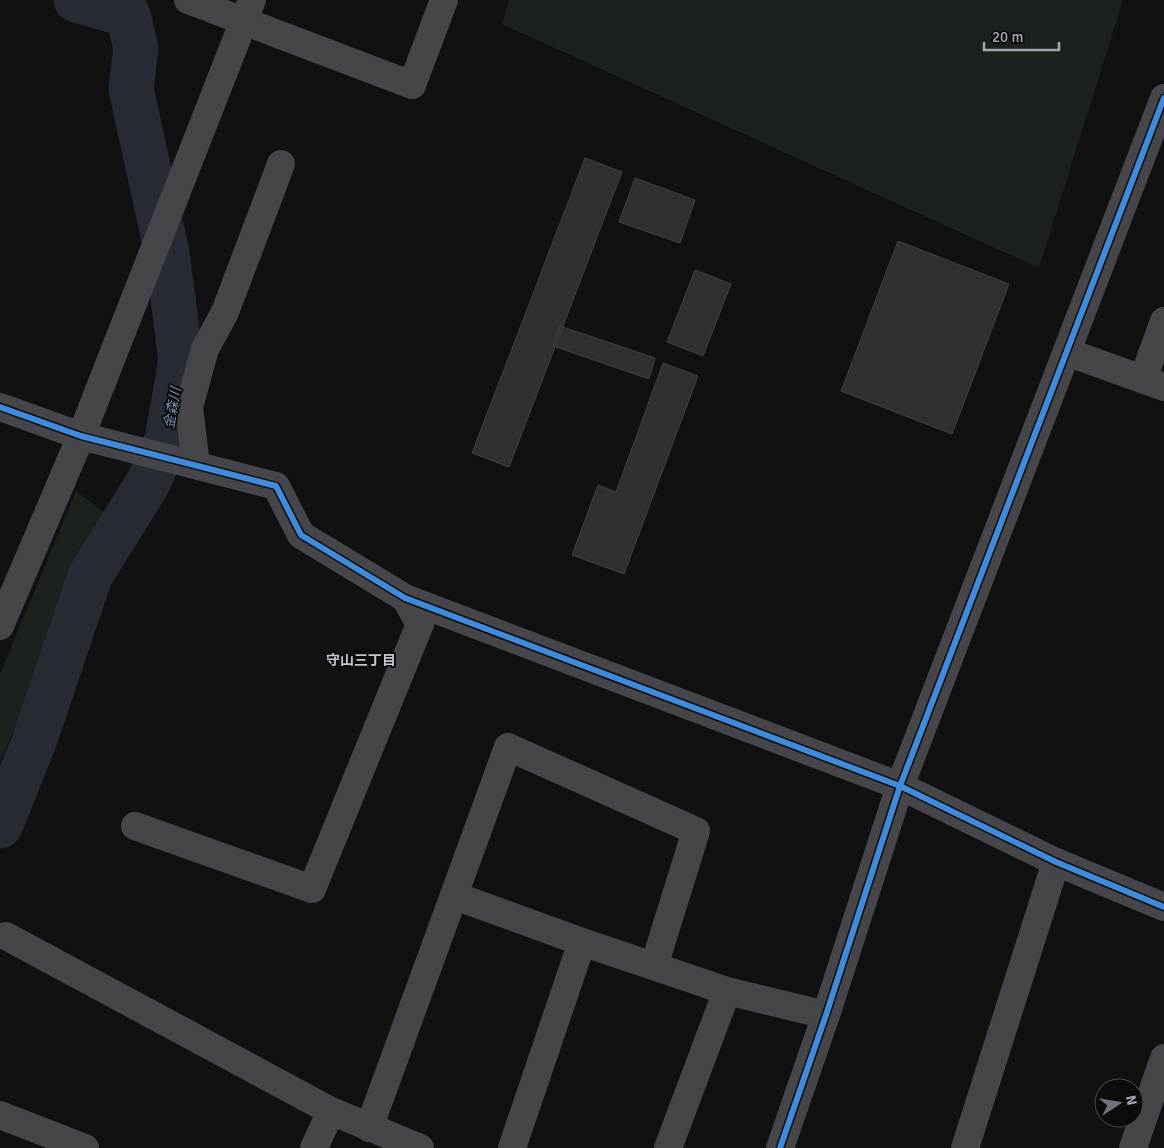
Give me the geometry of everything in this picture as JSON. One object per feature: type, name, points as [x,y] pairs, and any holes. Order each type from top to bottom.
[{"type":"street","points":[[188,0],[248,10],[412,85],[444,0]]},
{"type":"street","points":[[0,626],[82,436],[248,10]]},
{"type":"street","points":[[780,1148],[826,1015],[900,786],[1067,352],[1156,143],[1164,98]]},
{"type":"street","points":[[196,465],[189,407],[205,349],[225,312],[281,164]]},
{"type":"street","points":[[1067,352],[1154,383],[1164,321]]},
{"type":"street","points":[[0,407],[82,436],[276,486],[301,535],[405,598],[900,786],[1056,862],[1164,907]]},
{"type":"street","points":[[135,826],[312,889],[420,624],[405,598]]},
{"type":"street","points":[[369,1128],[456,896],[508,747],[696,831],[654,966]]},
{"type":"street","points":[[965,1148],[1056,862]]},
{"type":"street","points":[[456,896],[727,992],[826,1015]]},
{"type":"street","points":[[6,936],[331,1111],[420,1148]]},
{"type":"street","points":[[512,1148],[582,942]]},
{"type":"street","points":[[668,1148],[727,992]]},
{"type":"street","points":[[1133,1148],[1164,1058]]},
{"type":"street","points":[[314,1148],[331,1111]]},
{"type":"street","points":[[0,1115],[85,1148]]},
{"type":"shaded area","points":[[509,0],[1123,0],[1039,268],[502,24]]},
{"type":"shaded area","points":[[76,491],[108,515],[0,762],[0,674]]},
{"type":"building","points":[[585,158],[622,172],[509,467],[472,453]]},
{"type":"building","points":[[635,178],[695,200],[680,243],[619,222]]},
{"type":"building","points":[[898,241],[1009,284],[952,434],[841,391]]},
{"type":"building","points":[[695,270],[731,284],[703,356],[667,342]]},
{"type":"building","points":[[560,326],[655,358],[649,379],[553,346]]},
{"type":"building","points":[[663,363],[698,376],[624,574],[572,555],[598,485],[616,492]]},
{"type":"waterway","name":"金森川","points":[[0,826],[34,742],[90,576],[148,483],[167,440],[181,360],[167,253],[131,89],[136,48],[128,15],[76,0]]},
{"type":"cycle path","points":[[780,1148],[826,1015],[900,786],[1164,98]]},
{"type":"cycle path","points":[[0,407],[81,436],[276,486],[301,535],[405,598],[900,786],[1056,862],[1164,907]]},
{"type":"district","name":"守山三丁目","points":[[361,660]]}]
